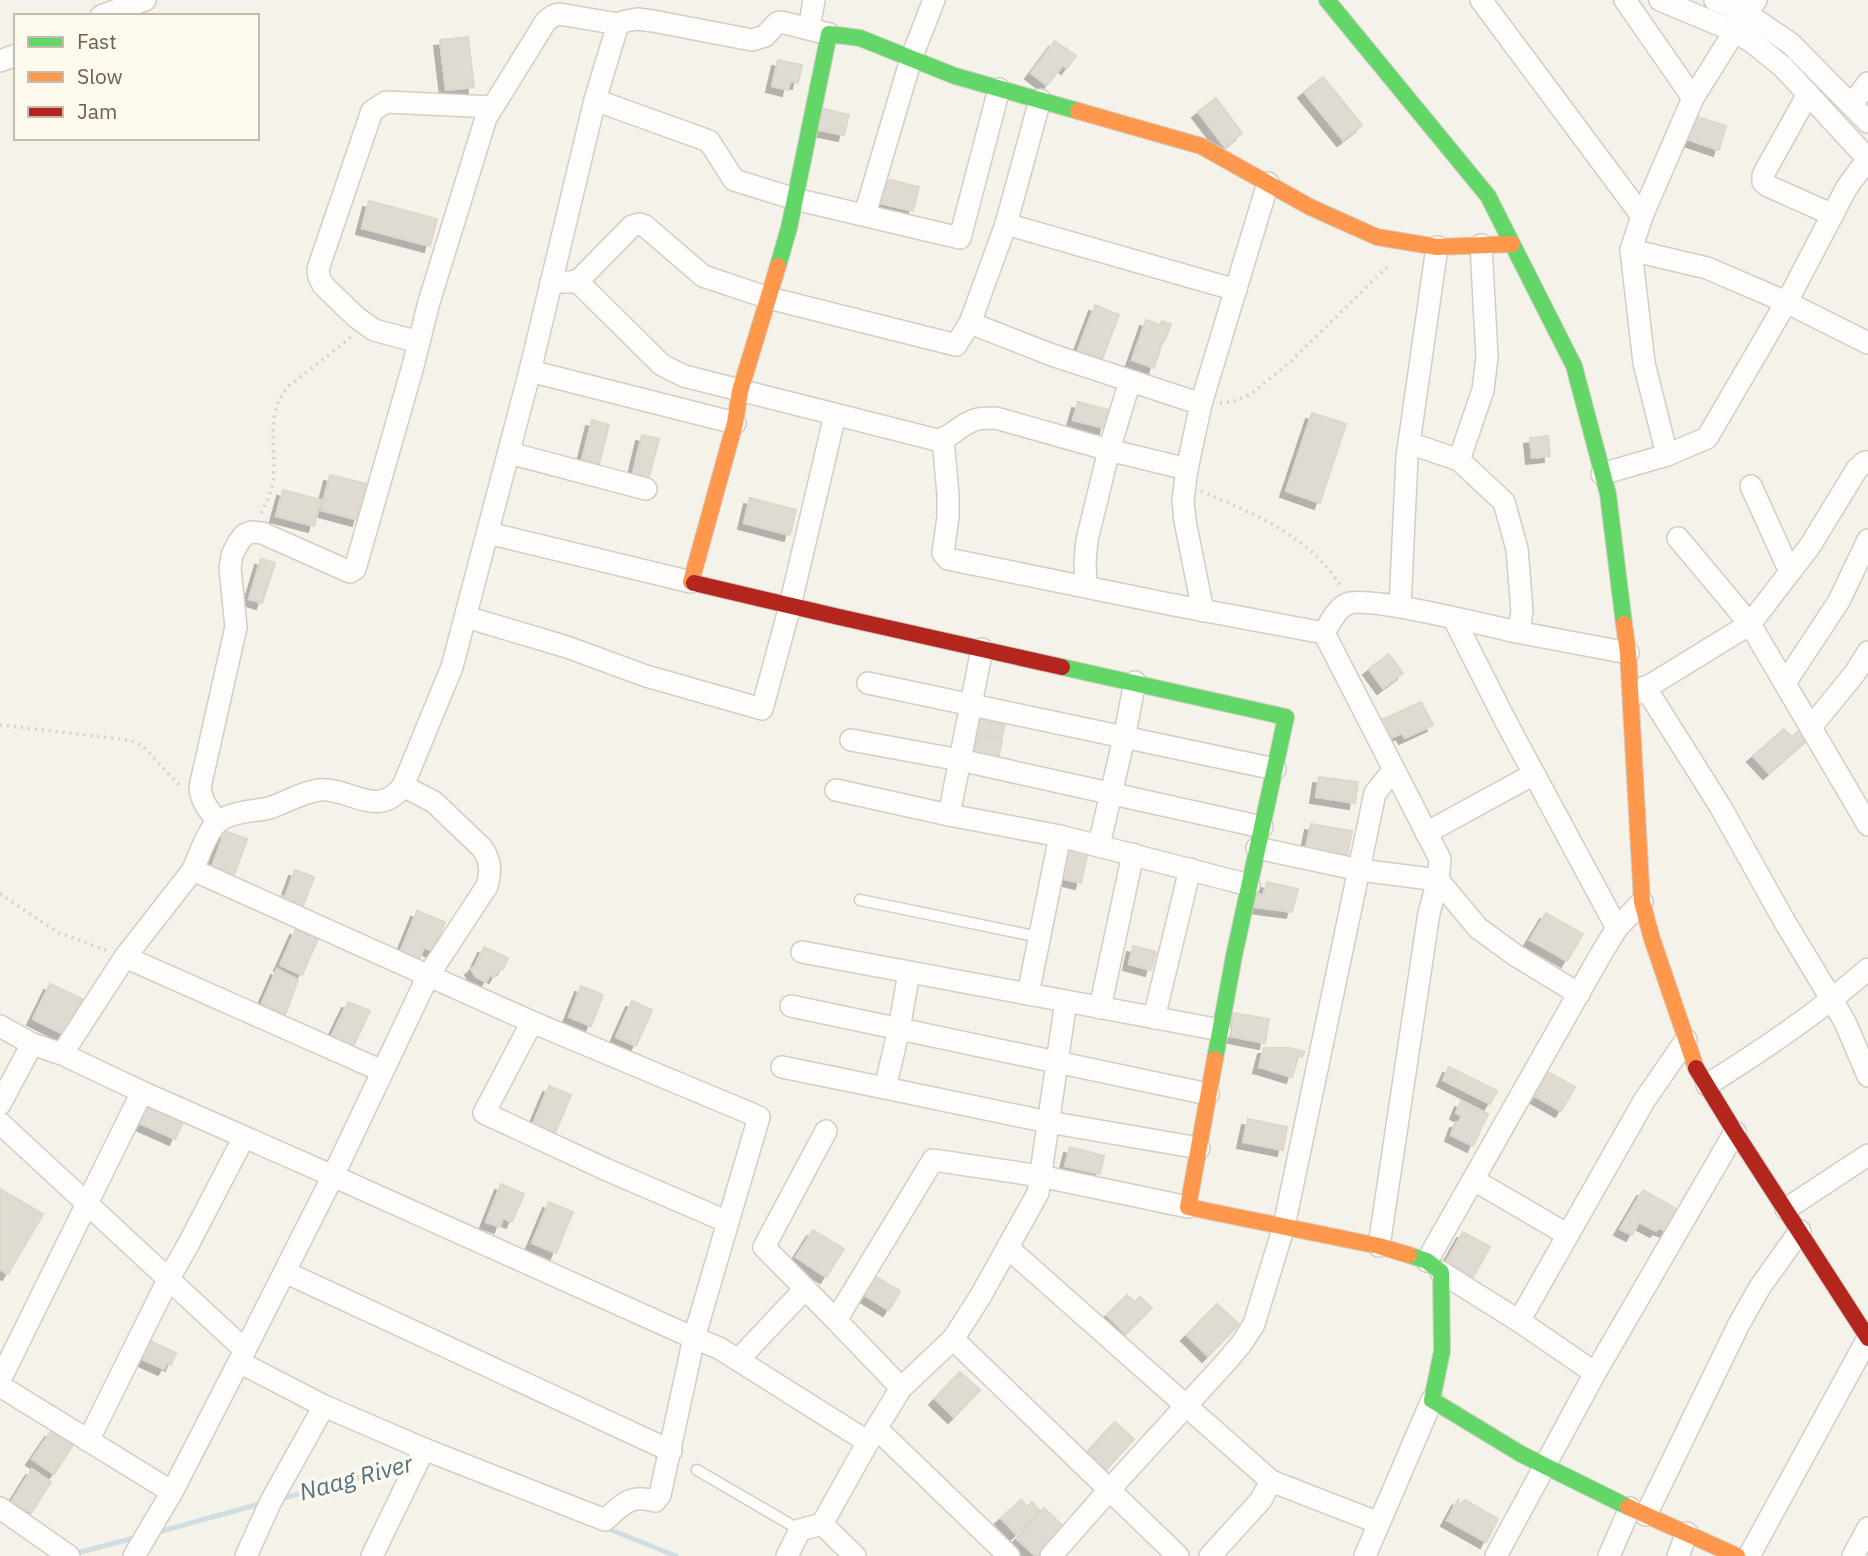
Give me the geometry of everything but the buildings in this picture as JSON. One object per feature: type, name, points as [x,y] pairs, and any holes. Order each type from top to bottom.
[{"type":"street","points":[[111,8],[145,0]]},
{"type":"street","points":[[691,582],[735,423],[740,391],[789,228],[819,32],[814,0]]},
{"type":"street","points":[[865,214],[911,59],[934,0]]},
{"type":"street","points":[[1327,0],[1488,196],[1574,366],[1608,494],[1628,653],[1638,692],[1642,902],[1652,939],[1694,1064],[1868,1338],[1749,1556]]},
{"type":"street","points":[[1481,0],[1642,216]]},
{"type":"street","points":[[1625,0],[1693,99]]},
{"type":"street","points":[[1602,474],[1667,455],[1707,438],[1786,302],[1847,187],[1868,159],[1783,67],[1752,42],[1734,31],[1660,0]]},
{"type":"street","points":[[1715,0],[1751,6],[1868,122]]},
{"type":"street","points":[[1667,455],[1644,363],[1631,250],[1642,216],[1693,99],[1751,6]]},
{"type":"street","points":[[218,822],[204,805],[200,797],[200,787],[236,627],[230,568],[232,555],[244,535],[251,532],[262,533],[350,572],[355,569],[429,302],[486,118],[546,21],[551,8],[559,15],[618,24],[637,19],[653,21],[752,40],[765,36],[781,22],[819,32],[860,38],[955,76],[1201,146],[1310,207],[1377,237],[1437,247],[1512,244]]},
{"type":"street","points":[[62,1054],[125,957],[193,870],[212,827],[218,822],[230,815],[271,807],[318,790],[331,790],[362,800],[375,801],[388,799],[397,794],[403,786],[452,667],[530,370],[595,100],[618,24]]},
{"type":"street","points":[[1852,104],[1868,83]]},
{"type":"street","points":[[595,100],[709,141],[734,180],[795,199],[960,238],[999,89]]},
{"type":"street","points":[[1808,94],[1763,175],[1763,182],[1833,215]]},
{"type":"street","points":[[551,282],[577,281],[632,226],[639,224],[645,226],[703,276],[769,298],[956,345],[970,323],[1006,223],[1041,100]]},
{"type":"street","points":[[419,342],[374,330],[366,325],[323,285],[318,270],[372,111],[386,102],[492,107]]},
{"type":"street","points":[[1203,611],[1185,521],[1183,500],[1186,477],[1201,404],[1268,183]]},
{"type":"street","points":[[1006,223],[1236,290]]},
{"type":"street","points":[[1459,460],[1482,390],[1488,357],[1481,245]]},
{"type":"street","points":[[1400,607],[1409,443],[1437,247]]},
{"type":"street","points":[[1631,250],[1707,268],[1786,302],[1868,343]]},
{"type":"street","points":[[577,281],[662,365],[684,376],[933,438],[979,419],[996,418],[1109,450],[1186,477]]},
{"type":"street","points":[[970,323],[1052,355],[1201,404]]},
{"type":"street","points":[[530,370],[735,423]]},
{"type":"street","points":[[676,407],[684,376]]},
{"type":"street","points":[[1086,587],[1087,540],[1109,450],[1130,381]]},
{"type":"street","points":[[466,617],[567,647],[646,676],[762,709],[790,606],[835,415]]},
{"type":"street","points":[[933,438],[948,495],[943,553],[948,559],[1203,611],[1324,632]]},
{"type":"street","points":[[1409,443],[1459,460],[1504,502],[1517,549],[1522,611],[1518,632]]},
{"type":"street","points":[[509,453],[646,489]]},
{"type":"street","points":[[1638,692],[1750,624],[1810,546],[1857,469],[1868,462]]},
{"type":"street","points":[[1751,486],[1790,572]]},
{"type":"street","points":[[488,533],[790,606],[1286,717],[1249,885],[1188,1207]]},
{"type":"street","points":[[1678,538],[1750,624],[1868,825]]},
{"type":"street","points":[[1785,683],[1839,601],[1868,540]]},
{"type":"street","points":[[1324,632],[1336,613],[1348,603],[1361,602],[1400,607],[1628,653]]},
{"type":"street","points":[[1454,619],[1617,928]]},
{"type":"street","points":[[1324,632],[1440,859],[1438,880],[1429,914],[1379,1246]]},
{"type":"street","points":[[949,815],[982,649]]},
{"type":"street","points":[[1811,727],[1855,673],[1868,652]]},
{"type":"street","points":[[1099,845],[1135,682]]},
{"type":"street","points":[[868,683],[1275,769]]},
{"type":"street","points":[[1638,692],[1720,806],[1845,1022],[1868,1076]]},
{"type":"street","points":[[851,740],[960,760],[1262,827]]},
{"type":"street","points":[[1051,1556],[1187,1407],[1242,1343],[1254,1324],[1284,1226],[1376,793],[1394,770]]},
{"type":"street","points":[[1426,833],[1534,774]]},
{"type":"street","points":[[134,1556],[172,1492],[285,1272],[428,976],[487,886],[491,870],[488,857],[482,848],[443,810],[403,786]]},
{"type":"street","points":[[836,790],[1060,836],[1249,885]]},
{"type":"street","points":[[1028,994],[1060,836]]},
{"type":"street","points":[[1257,848],[1360,870],[1438,880],[1478,928],[1515,955],[1579,994]]},
{"type":"street","points":[[1100,1007],[1133,854]]},
{"type":"street","points":[[1154,1018],[1190,869]]},
{"type":"street","points":[[0,1123],[168,1280],[242,1356],[324,1406],[424,1449],[605,1520],[631,1498],[654,1501],[659,1499],[694,1338],[759,1117],[532,1022],[193,870]]},
{"type":"street","points":[[1365,1556],[1432,1400],[1442,1351],[1434,1267],[1474,1180],[1579,994],[1617,928],[1642,902]]},
{"type":"street","points":[[803,952],[1220,1030]]},
{"type":"street","points":[[125,957],[382,1071]]},
{"type":"street","points":[[1707,1085],[1768,1047],[1832,1000],[1868,969]]},
{"type":"street","points":[[885,1088],[909,973]]},
{"type":"street","points":[[787,1556],[800,1530],[822,1524],[901,1388],[953,1339],[980,1297],[1038,1193],[1066,1001]]},
{"type":"street","points":[[791,1006],[1209,1094]]},
{"type":"street","points":[[532,1022],[484,1113],[728,1222]]},
{"type":"street","points":[[0,1026],[32,1044],[62,1054],[142,1093],[719,1348],[873,1436],[1009,1556]]},
{"type":"street","points":[[1519,1321],[1644,1101],[1686,1040]]},
{"type":"street","points":[[0,1104],[32,1044]]},
{"type":"street","points":[[782,1067],[1048,1122],[1199,1149]]},
{"type":"street","points":[[0,1381],[142,1093]]},
{"type":"street","points":[[826,1131],[764,1247],[901,1388]]},
{"type":"street","points":[[1496,1556],[1595,1373],[1735,1132]]},
{"type":"street","points":[[88,1441],[168,1280],[244,1137]]},
{"type":"street","points":[[1786,1209],[1868,1155]]},
{"type":"street","points":[[836,1320],[933,1160],[1040,1176],[1379,1246],[1434,1267],[1595,1373]]},
{"type":"street","points":[[1474,1180],[1568,1235]]},
{"type":"street","points":[[1609,1556],[1638,1511],[1760,1287],[1800,1231]]},
{"type":"street","points":[[1007,1248],[1271,1481],[1379,1522]]},
{"type":"street","points":[[285,1272],[671,1451]]},
{"type":"street","points":[[738,1360],[805,1289]]},
{"type":"street","points":[[953,1339],[1178,1556]]},
{"type":"street","points":[[0,1386],[172,1492]]},
{"type":"street","points":[[1432,1400],[1544,1466],[1737,1556]]},
{"type":"street","points":[[246,1556],[271,1501],[324,1406]]},
{"type":"street","points":[[372,1556],[424,1449]]},
{"type":"street","points":[[1210,1556],[1261,1500],[1271,1481]]},
{"type":"street","points":[[0,1508],[69,1556]]},
{"type":"street","points":[[822,1524],[855,1556]]},
{"type":"street","points":[[1853,1556],[1868,1528]]},
{"type":"street","points":[[1678,1556],[1687,1533]]},
{"type":"lane","points":[[860,900],[1039,937]]},
{"type":"lane","points":[[697,1470],[800,1530]]},
{"type":"path","points":[[1201,404],[1232,402],[1251,394],[1289,363],[1412,243]]},
{"type":"path","points":[[251,532],[270,494],[273,481],[274,426],[276,405],[280,396],[366,325]]},
{"type":"path","points":[[1186,477],[1304,544],[1334,576],[1348,603]]},
{"type":"path","points":[[0,725],[130,740],[143,746],[187,793],[200,797]]},
{"type":"path","points":[[0,894],[60,933],[125,957]]},
{"type":"waterway","name":"Naag River","points":[[280,1499],[409,1464]]},
{"type":"waterway","name":"Naag River","points":[[155,1533],[263,1503]]},
{"type":"waterway","name":"Naag River","points":[[604,1527],[676,1556]]},
{"type":"waterway","name":"Naag River","points":[[73,1554],[138,1537]]},
{"type":"traffic: fast","points":[[1327,0],[1488,196],[1574,366],[1608,494],[1624,624]]},
{"type":"traffic: fast","points":[[778,266],[789,228],[829,34],[860,38],[955,76],[1078,111]]},
{"type":"traffic: fast","points":[[1062,667],[1286,717],[1234,956],[1215,1059]]},
{"type":"traffic: fast","points":[[1409,1255],[1427,1261],[1441,1272],[1442,1351],[1432,1400],[1521,1454],[1628,1507]]},
{"type":"traffic: slow","points":[[1078,111],[1201,146],[1310,207],[1377,237],[1437,247],[1512,244]]},
{"type":"traffic: slow","points":[[694,583],[691,582],[735,423],[740,391],[778,266]]},
{"type":"traffic: slow","points":[[1624,624],[1628,653],[1642,902],[1696,1068]]},
{"type":"traffic: slow","points":[[1215,1059],[1188,1207],[1379,1246],[1409,1255]]},
{"type":"traffic: slow","points":[[1628,1507],[1737,1556]]},
{"type":"traffic: jam","points":[[694,583],[1062,667]]},
{"type":"traffic: jam","points":[[1696,1068],[1868,1338]]}]
